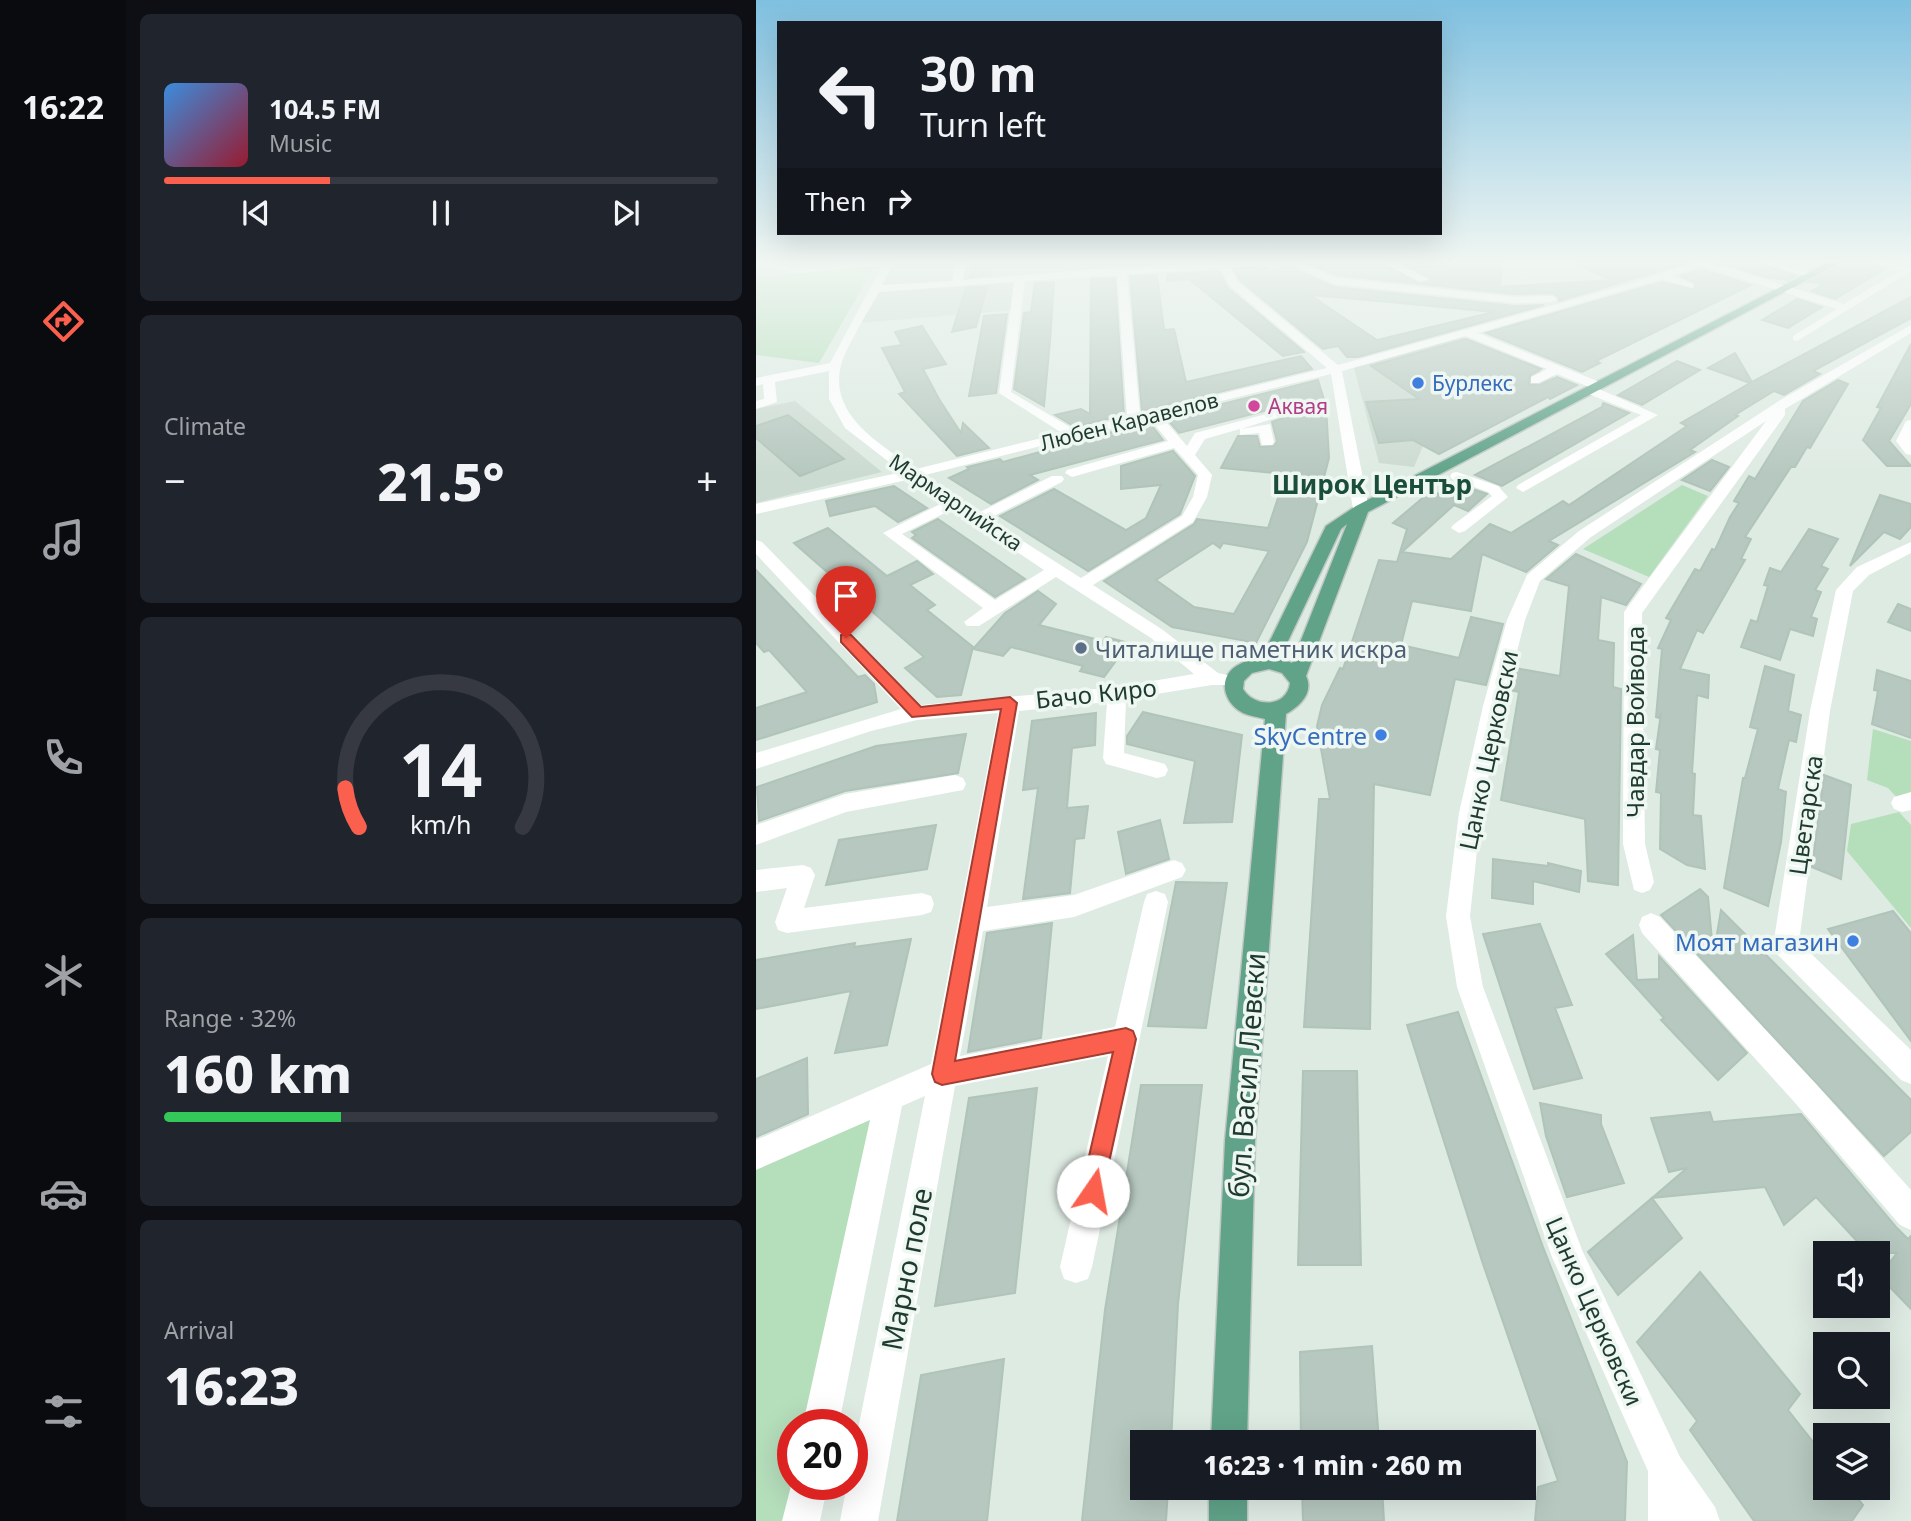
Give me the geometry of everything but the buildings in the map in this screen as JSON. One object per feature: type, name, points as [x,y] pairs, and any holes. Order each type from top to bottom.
[{"type":"main road","points":[[1269,662],[1334,526],[1700,333]]},
{"type":"main road","points":[[1297,675],[1362,509]]},
{"type":"main road","points":[[1269,662],[1290,668],[1297,675],[1300,684],[1297,694],[1289,703],[1276,709],[1248,707],[1237,700],[1233,692],[1233,684],[1245,669],[1269,662]]},
{"type":"main road","name":"бул. Васил Левски","points":[[1229,1430],[1232,1264],[1248,1030],[1274,769],[1276,709]]},
{"type":"main road","points":[[1228,1500],[1228,1521]]},
{"type":"street","name":"Мармарлийска","points":[[852,333],[835,366],[835,399],[850,425],[977,519],[1157,634],[1212,678]]},
{"type":"street","points":[[1013,333],[1005,393],[1073,435]]},
{"type":"street","points":[[1127,333],[1134,419]]},
{"type":"street","points":[[1293,333],[1336,369],[1362,509]]},
{"type":"street","name":"Любен Каравелов","points":[[757,508],[914,474],[1073,435],[1336,369],[1463,333]]},
{"type":"street","points":[[1468,333],[1557,369],[1651,415],[1523,488]]},
{"type":"street","points":[[1797,338],[1805,333]]},
{"type":"street","name":"Цанко Церковски","points":[[1701,1521],[1667,1471],[1568,1257],[1470,988],[1458,916],[1470,813],[1493,706],[1516,620],[1533,579],[1568,546],[1787,402],[1903,333]]},
{"type":"street","points":[[756,405],[771,401],[762,381],[835,366]]},
{"type":"street","points":[[1535,380],[1557,369]]},
{"type":"street","name":"Чавдар Войвода","points":[[1642,882],[1634,844],[1633,612],[1787,402]]},
{"type":"street","points":[[1188,455],[1200,436],[1281,414]]},
{"type":"street","points":[[1082,585],[1188,519],[1200,497],[1205,475],[1153,415]]},
{"type":"street","points":[[1911,424],[1903,441],[1911,451]]},
{"type":"street","points":[[1225,429],[1230,435],[1265,427],[1267,442]]},
{"type":"street","points":[[1072,472],[1177,443]]},
{"type":"street","points":[[1457,476],[1493,489],[1501,497],[1459,528]]},
{"type":"street","points":[[977,519],[1057,479]]},
{"type":"street","points":[[954,503],[891,533],[993,607]]},
{"type":"street","points":[[756,538],[757,508]]},
{"type":"street","points":[[756,545],[918,713]]},
{"type":"street","name":"Цветарска","points":[[1911,547],[1863,571],[1845,590],[1820,711],[1786,946],[1911,1070]]},
{"type":"street","points":[[973,622],[1057,569]]},
{"type":"street","name":"Бачо Киро","points":[[756,761],[870,724],[918,713],[1116,694],[1212,678],[1233,684]]},
{"type":"street","points":[[1116,694],[1113,758],[1157,770]]},
{"type":"street","name":"Марно поле","points":[[859,1521],[1010,703]]},
{"type":"street","points":[[756,835],[845,803],[955,784]]},
{"type":"street","points":[[972,920],[1074,906],[1174,870]]},
{"type":"street","points":[[756,881],[803,875],[788,922],[922,904]]},
{"type":"street","points":[[1076,1267],[1156,902]]},
{"type":"street","points":[[1651,925],[1807,1095],[1911,1214]]},
{"type":"street","points":[[756,1155],[942,1074],[1126,1039]]},
{"type":"street","name":"Марно поле","points":[[824,1409],[889,1097]]},
{"type":"street","points":[[1667,1471],[1667,1521]]},
{"type":"street","points":[[801,1521],[806,1500]]},
{"type":"shaded area","points":[[1463,337],[1554,377],[1423,446],[1414,467],[1379,463],[1354,368]]},
{"type":"shaded area","points":[[795,401],[882,472],[756,503],[756,409]]},
{"type":"green space","points":[[756,333],[836,333],[819,363],[756,355]]},
{"type":"green space","points":[[1682,485],[1708,496],[1649,577],[1583,549]]},
{"type":"green space","points":[[1873,729],[1911,741],[1911,801],[1902,803],[1888,788],[1867,780]]},
{"type":"green space","points":[[1899,812],[1911,825],[1911,928],[1847,851],[1851,824]]},
{"type":"green space","points":[[889,1097],[824,1409],[777,1409],[777,1500],[796,1500],[801,1521],[756,1521],[756,1155]]},
{"type":"place","name":"Бурлекс","points":[[1418,383]]},
{"type":"place","name":"Аквая","points":[[1254,406]]},
{"type":"place","name":"Читалище паметник искра","points":[[1081,648]]},
{"type":"place","name":"SkyCentre","points":[[1381,735]]},
{"type":"place","name":"Моят магазин","points":[[1853,941]]},
{"type":"district","name":"Широк Център","points":[[1372,484]]},
{"type":"route","points":[[846,638],[918,713],[1010,703],[942,1074],[1126,1039],[1093,1191]]}]
